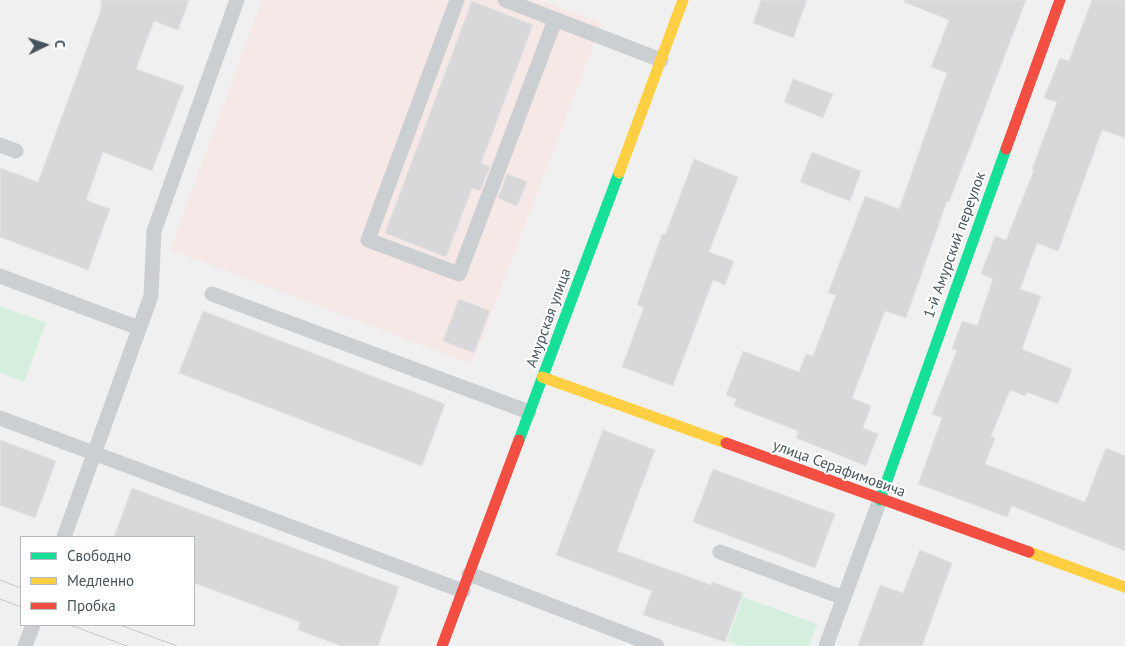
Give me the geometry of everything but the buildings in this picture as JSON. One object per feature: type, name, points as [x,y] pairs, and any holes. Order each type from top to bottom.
[{"type":"street","name":"1-й Амурский переулок","points":[[880,500],[1060,0]]},
{"type":"street","name":"Амурская улица","points":[[442,646],[661,60],[678,2]]},
{"type":"street","name":"улица Серафимовича","points":[[542,377],[1125,588]]},
{"type":"lane","points":[[64,536],[151,296],[154,231],[237,0]]},
{"type":"lane","points":[[457,0],[368,240],[459,274],[555,20]]},
{"type":"lane","points":[[505,0],[555,20],[598,34],[661,60]]},
{"type":"lane","points":[[0,145],[16,151]]},
{"type":"lane","points":[[0,276],[138,328]]},
{"type":"lane","points":[[212,294],[529,412]]},
{"type":"lane","points":[[0,418],[463,591]]},
{"type":"lane","points":[[826,646],[880,500]]},
{"type":"lane","points":[[720,552],[844,598]]},
{"type":"lane","points":[[469,574],[657,646]]},
{"type":"lane","points":[[25,646],[33,626]]},
{"type":"shaded area","points":[[262,0],[540,0],[602,23],[472,364],[170,250]]},
{"type":"green space","points":[[0,306],[46,323],[24,382],[0,373]]},
{"type":"green space","points":[[743,597],[817,624],[809,646],[740,646],[727,641]]},
{"type":"tram line","points":[[0,580],[20,588]]},
{"type":"tram line","points":[[0,599],[20,607]]},
{"type":"tram line","points":[[73,626],[127,646]]},
{"type":"tram line","points":[[123,626],[177,646]]},
{"type":"traffic: fast","points":[[880,500],[1006,149]]},
{"type":"traffic: fast","points":[[519,440],[619,173]]},
{"type":"traffic: slow","points":[[619,173],[683,0]]},
{"type":"traffic: slow","points":[[542,377],[726,443]]},
{"type":"traffic: slow","points":[[1029,552],[1125,587]]},
{"type":"traffic: jam","points":[[1006,149],[1060,0]]},
{"type":"traffic: jam","points":[[442,646],[519,440]]},
{"type":"traffic: jam","points":[[726,443],[1029,552]]}]
